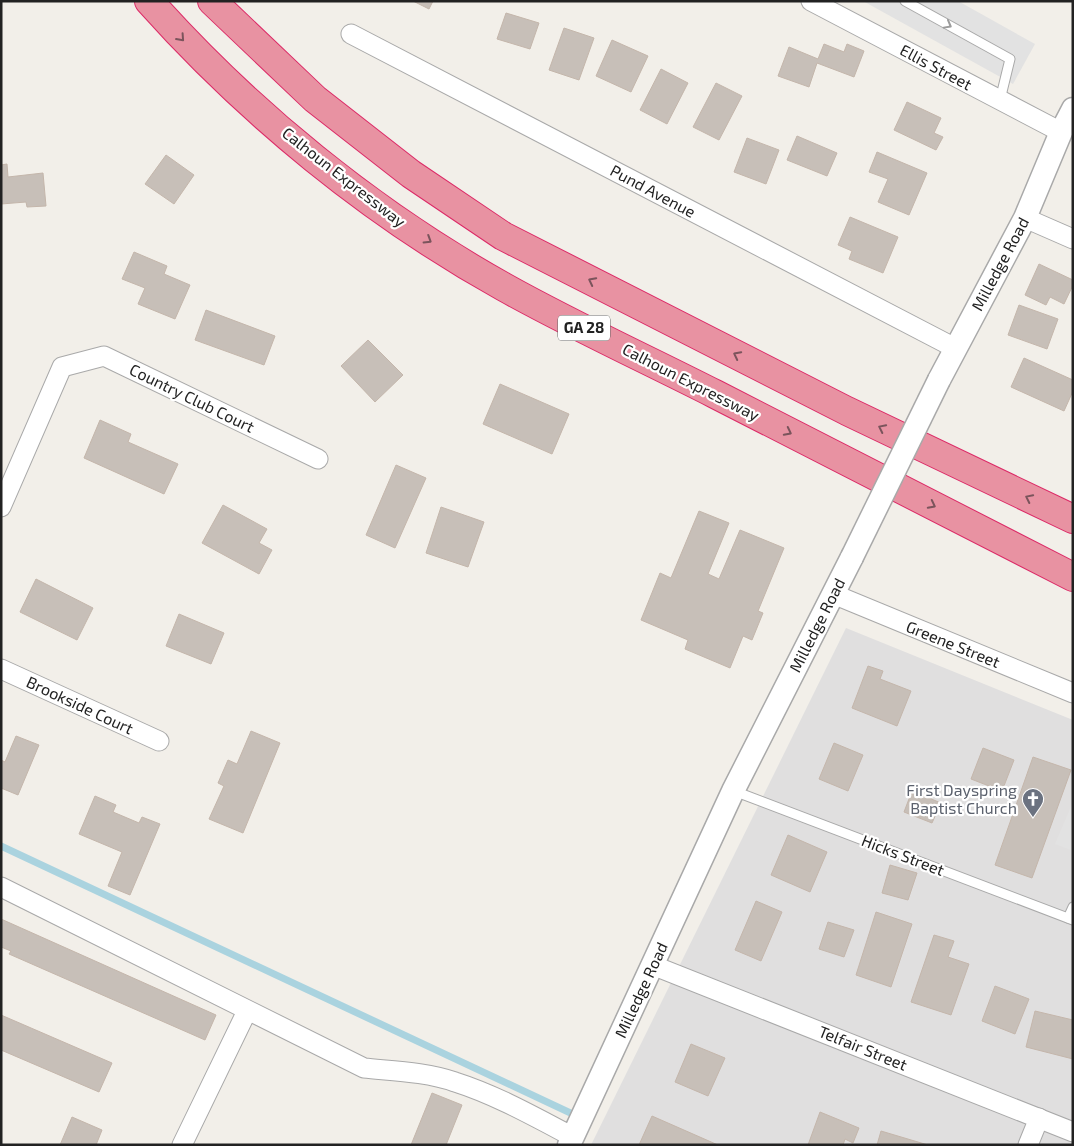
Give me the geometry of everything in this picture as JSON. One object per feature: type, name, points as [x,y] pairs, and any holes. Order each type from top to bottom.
[{"type":"highway","name":"Calhoun Expressway","points":[[149,1],[190,47],[256,108],[325,167],[405,225],[503,286],[1073,577]]},
{"type":"highway","name":"GA 28","points":[[212,1],[315,99],[411,174],[503,236],[847,411],[1073,519]]},
{"type":"street","name":"Ellis Street","points":[[821,3],[1061,132]]},
{"type":"street","name":"Pund Avenue","points":[[351,34],[955,348]]},
{"type":"street","name":"Milledge Road","points":[[571,1141],[733,791],[852,557],[955,348],[1025,218],[1061,132],[1073,109]]},
{"type":"street","points":[[1025,218],[1073,239]]},
{"type":"street","name":"Country Club Court","points":[[1,507],[62,367],[104,356],[318,459]]},
{"type":"street","name":"Greene Street","points":[[833,594],[1073,693]]},
{"type":"street","name":"Brookside Court","points":[[1,669],[159,741]]},
{"type":"street","points":[[1,887],[364,1068],[454,1081],[514,1106],[571,1141]]},
{"type":"street","name":"Telfair Street","points":[[652,966],[1073,1132]]},
{"type":"street","points":[[182,1145],[247,1011]]},
{"type":"street","points":[[1028,1145],[1039,1118]]},
{"type":"lane","points":[[905,1],[1010,59],[1000,100]]},
{"type":"lane","name":"Hicks Street","points":[[733,791],[1071,919]]},
{"type":"lane","points":[[1071,919],[1073,907]]},
{"type":"shaded area","points":[[863,1],[958,1],[1035,44],[1013,84]]},
{"type":"shaded area","points":[[846,628],[1073,720],[1073,1145],[591,1145]]},
{"type":"shaded area","points":[[1073,802],[1073,851],[1055,844]]},
{"type":"building","points":[[413,1],[433,1],[429,9]]},
{"type":"building","points":[[506,13],[539,23],[530,49],[497,39]]},
{"type":"building","points":[[564,28],[594,38],[579,80],[549,70]]},
{"type":"building","points":[[612,40],[648,56],[631,92],[596,76]]},
{"type":"building","points":[[824,44],[844,52],[847,44],[864,51],[854,77],[817,63],[809,87],[778,76],[789,47],[818,59]]},
{"type":"building","points":[[661,69],[688,83],[667,124],[640,110]]},
{"type":"building","points":[[716,83],[742,96],[719,140],[693,127]]},
{"type":"building","points":[[907,102],[941,118],[934,133],[943,137],[936,150],[894,130]]},
{"type":"building","points":[[797,136],[837,153],[827,176],[787,160]]},
{"type":"building","points":[[747,138],[779,150],[766,184],[734,172]]},
{"type":"building","points":[[877,152],[927,173],[909,215],[878,202],[888,179],[869,172]]},
{"type":"building","points":[[166,155],[194,175],[174,204],[145,184]]},
{"type":"building","points":[[7,164],[8,177],[43,173],[46,206],[27,207],[26,202],[1,204],[1,165]]},
{"type":"building","points":[[850,217],[898,237],[883,273],[849,259],[852,251],[838,245]]},
{"type":"building","points":[[134,252],[167,266],[164,274],[190,285],[175,319],[138,304],[145,288],[122,279]]},
{"type":"building","points":[[1039,264],[1073,280],[1073,285],[1064,304],[1050,297],[1046,305],[1025,295]]},
{"type":"building","points":[[1019,305],[1058,319],[1047,349],[1008,335]]},
{"type":"building","points":[[206,310],[275,336],[264,365],[195,340]]},
{"type":"building","points":[[368,340],[403,375],[375,402],[341,366]]},
{"type":"building","points":[[1024,358],[1073,380],[1073,391],[1064,411],[1011,387]]},
{"type":"building","points":[[500,384],[569,414],[552,454],[483,424]]},
{"type":"building","points":[[100,420],[131,434],[128,442],[178,464],[164,494],[84,458]]},
{"type":"building","points":[[396,465],[426,478],[395,548],[366,535]]},
{"type":"building","points":[[223,505],[267,529],[259,543],[272,550],[259,574],[202,543]]},
{"type":"building","points":[[441,507],[484,522],[468,567],[426,553]]},
{"type":"building","points":[[699,511],[729,523],[708,574],[719,579],[740,530],[784,548],[758,611],[763,613],[752,640],[743,636],[730,668],[685,649],[688,640],[641,620],[660,573],[671,578]]},
{"type":"building","points":[[36,579],[93,608],[77,640],[20,612]]},
{"type":"building","points":[[179,614],[224,633],[211,664],[166,646]]},
{"type":"building","points":[[868,666],[883,671],[880,679],[911,691],[897,726],[852,708]]},
{"type":"building","points":[[251,731],[280,743],[243,833],[209,819],[224,786],[218,783],[228,760],[237,764]]},
{"type":"building","points":[[16,736],[39,745],[18,795],[1,788],[1,760],[5,762]]},
{"type":"building","points":[[834,743],[863,755],[848,791],[819,779]]},
{"type":"building","points":[[983,748],[1014,760],[1002,791],[971,779]]},
{"type":"building","name":"First Dayspring Baptist Church","points":[[1033,757],[1071,770],[1032,878],[995,865]]},
{"type":"building","points":[[912,791],[941,803],[932,823],[904,812]]},
{"type":"building","points":[[95,796],[116,805],[113,812],[139,823],[142,817],[160,824],[130,895],[108,886],[122,852],[79,834]]},
{"type":"building","points":[[788,835],[827,852],[810,892],[771,875]]},
{"type":"building","points":[[890,865],[917,873],[908,900],[882,893]]},
{"type":"building","points":[[756,901],[782,912],[761,961],[735,950]]},
{"type":"building","points":[[876,912],[912,924],[891,987],[856,975]]},
{"type":"building","points":[[1,919],[216,1015],[205,1040],[9,954],[11,951],[1,947]]},
{"type":"building","points":[[828,922],[854,930],[844,957],[819,949]]},
{"type":"building","points":[[934,935],[954,941],[948,957],[969,964],[951,1015],[911,1002]]},
{"type":"building","points":[[995,986],[1029,999],[1015,1034],[982,1021]]},
{"type":"building","points":[[1035,1011],[1073,1020],[1073,1059],[1026,1047]]},
{"type":"building","points":[[1,1015],[112,1063],[99,1092],[1,1050]]},
{"type":"building","points":[[691,1044],[725,1058],[708,1096],[675,1082]]},
{"type":"building","points":[[432,1093],[462,1105],[446,1145],[411,1145]]},
{"type":"building","points":[[820,1112],[859,1128],[853,1143],[845,1139],[843,1145],[808,1145]]},
{"type":"building","points":[[652,1116],[718,1145],[639,1145]]},
{"type":"building","points":[[72,1117],[102,1130],[96,1145],[60,1145]]},
{"type":"building","points":[[881,1131],[928,1145],[877,1145]]},
{"type":"waterway","points":[[1,846],[579,1117]]},
{"type":"place","name":"First Dayspring Baptist Church","points":[[1033,818]]}]
